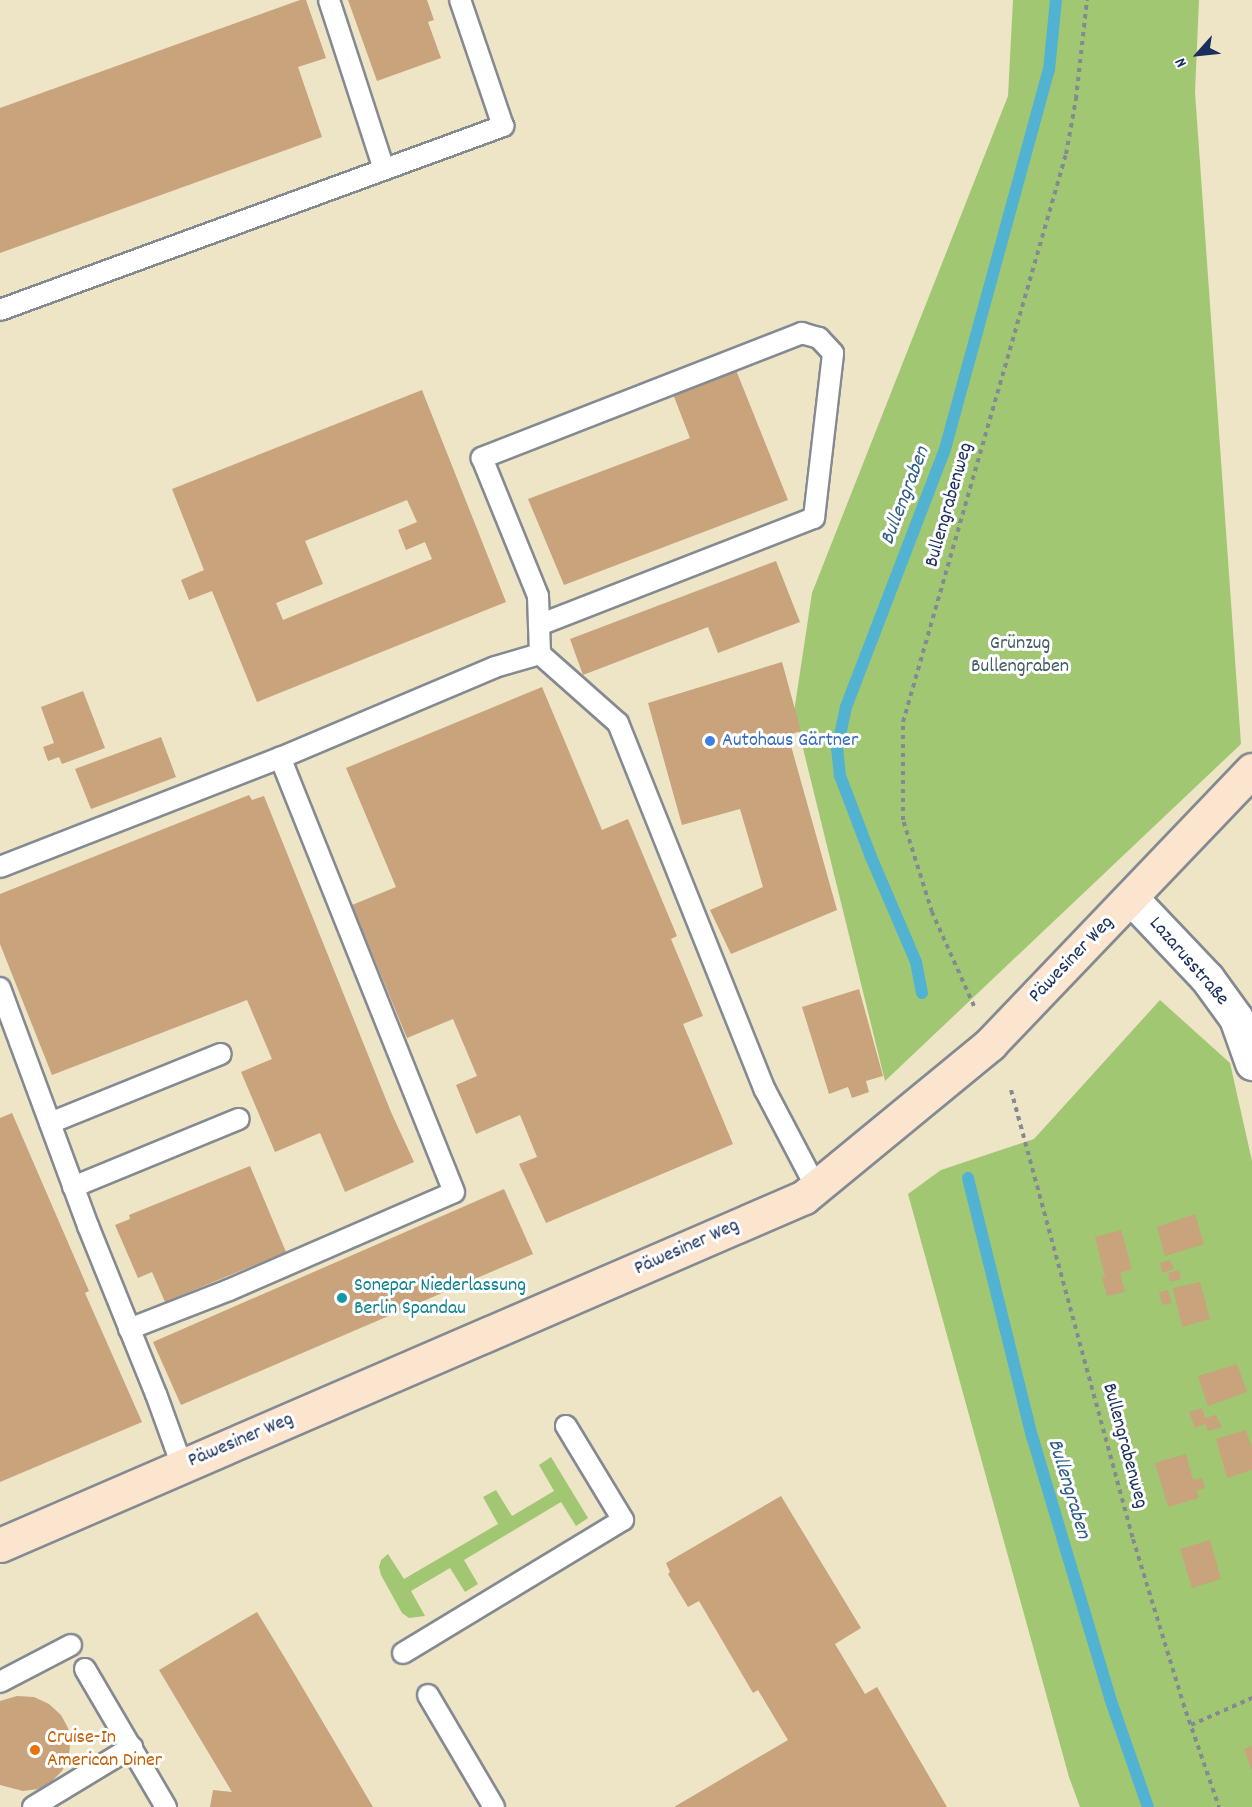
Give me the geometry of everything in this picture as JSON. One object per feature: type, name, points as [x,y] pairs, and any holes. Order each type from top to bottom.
[{"type":"street","name":"Päwesiner Weg","points":[[0,1545],[804,1197],[990,1044],[1132,899],[1252,770]]},
{"type":"street","name":"Lazarusstraße","points":[[1132,899],[1207,978],[1236,1018],[1252,1063]]},
{"type":"lane","points":[[329,0],[384,169]]},
{"type":"lane","points":[[0,310],[503,126],[460,0]]},
{"type":"lane","points":[[539,625],[814,518],[832,353],[819,338],[802,333],[482,458],[538,596],[539,625],[540,654],[618,723],[765,1090],[816,1187]]},
{"type":"lane","points":[[0,867],[280,758],[495,667],[540,654]]},
{"type":"lane","points":[[129,1329],[229,1290],[454,1192],[280,758]]},
{"type":"lane","points":[[0,988],[73,1187],[182,1466]]},
{"type":"lane","points":[[50,1123],[220,1054]]},
{"type":"lane","points":[[73,1187],[239,1119]]},
{"type":"lane","points":[[403,1653],[623,1520],[566,1426]]},
{"type":"lane","points":[[0,1682],[71,1645]]},
{"type":"lane","points":[[85,1668],[166,1807]]},
{"type":"lane","points":[[428,1695],[494,1807]]},
{"type":"lane","points":[[33,1807],[132,1747]]},
{"type":"path","name":"Bullengrabenweg","points":[[976,1011],[933,912],[903,820],[903,722],[1066,154],[1076,99],[1087,0]]},
{"type":"path","name":"Bullengrabenweg","points":[[1011,1090],[1133,1539],[1219,1807]]},
{"type":"path","points":[[1191,1725],[1252,1698]]},
{"type":"green space","name":"Grünzug Bullengraben","points":[[1013,0],[1199,0],[1195,92],[1241,744],[885,1081],[794,712],[812,593],[1008,96]]},
{"type":"green space","points":[[1160,1000],[1230,1063],[1252,1161],[1252,1807],[1080,1807],[1069,1777],[908,1194],[941,1170],[1034,1139]]},
{"type":"green space","points":[[551,1457],[588,1518],[576,1526],[561,1502],[464,1560],[478,1584],[465,1592],[450,1568],[411,1591],[425,1616],[409,1618],[402,1613],[381,1575],[379,1567],[381,1560],[388,1554],[404,1579],[498,1524],[483,1497],[496,1490],[512,1516],[554,1491],[539,1465]]},
{"type":"building","points":[[300,0],[306,0],[326,58],[298,67],[322,137],[0,253],[0,108]]},
{"type":"building","points":[[348,0],[427,0],[434,20],[428,22],[441,58],[377,81]]},
{"type":"building","points":[[736,370],[788,500],[564,585],[528,499],[690,438],[673,394]]},
{"type":"building","points":[[422,390],[506,602],[257,702],[212,591],[189,600],[181,580],[204,570],[172,489]],"holes":[[[407,500],[417,522],[398,530],[406,550],[425,542],[432,559],[283,620],[276,603],[323,584],[305,541]]]},
{"type":"building","points":[[776,561],[800,622],[718,653],[708,627],[583,675],[570,639]]},
{"type":"building","points":[[782,662],[801,731],[788,735],[837,910],[731,954],[710,910],[763,887],[740,809],[682,825],[648,703]]},
{"type":"building","points":[[542,687],[602,830],[628,819],[677,936],[671,939],[703,1016],[683,1024],[733,1144],[546,1223],[519,1164],[537,1157],[520,1115],[476,1134],[456,1085],[477,1076],[453,1019],[407,1038],[352,905],[396,887],[346,768]]},
{"type":"building","points":[[83,691],[105,748],[62,764],[59,757],[48,761],[43,747],[54,743],[41,707]]},
{"type":"building","points":[[161,737],[176,777],[91,809],[75,769]]},
{"type":"building","points":[[249,795],[252,800],[264,796],[391,1112],[414,1162],[345,1192],[320,1133],[275,1152],[241,1072],[272,1059],[247,1000],[52,1075],[0,944],[0,894]]},
{"type":"building","points":[[859,989],[883,1076],[866,1081],[869,1092],[852,1098],[848,1087],[829,1094],[802,1007]]},
{"type":"building","points":[[12,1113],[89,1291],[85,1293],[142,1422],[0,1482],[0,1118]]},
{"type":"building","points":[[250,1166],[286,1252],[165,1302],[152,1272],[138,1278],[115,1225],[130,1219],[129,1215]]},
{"type":"building","name":"Sonepar Niederlassung Berlin Spandau","points":[[504,1189],[533,1254],[181,1405],[153,1342]]},
{"type":"building","points":[[1195,1214],[1204,1244],[1165,1256],[1157,1227]]},
{"type":"building","points":[[1121,1230],[1132,1269],[1120,1273],[1125,1292],[1107,1296],[1102,1277],[1105,1277],[1095,1237]]},
{"type":"building","points":[[1170,1260],[1174,1269],[1162,1273],[1160,1263]]},
{"type":"building","points":[[1179,1270],[1181,1279],[1170,1282],[1168,1273]]},
{"type":"building","points":[[1200,1282],[1210,1319],[1182,1327],[1173,1288]]},
{"type":"building","points":[[1168,1290],[1172,1303],[1162,1305],[1159,1292]]},
{"type":"building","points":[[1237,1364],[1247,1392],[1208,1406],[1198,1376]]},
{"type":"building","points":[[1202,1408],[1205,1418],[1216,1415],[1222,1427],[1208,1431],[1206,1424],[1195,1428],[1189,1412]]},
{"type":"building","points":[[1246,1430],[1252,1449],[1252,1470],[1227,1478],[1216,1439]]},
{"type":"building","points":[[1186,1454],[1193,1480],[1202,1478],[1205,1488],[1197,1490],[1199,1498],[1168,1507],[1155,1463]]},
{"type":"building","points":[[781,1496],[861,1628],[835,1644],[865,1694],[877,1687],[947,1807],[674,1807],[788,1740],[758,1690],[753,1693],[699,1601],[688,1607],[668,1574],[670,1572],[666,1563]]},
{"type":"building","points":[[1210,1540],[1221,1579],[1192,1588],[1180,1549]]},
{"type":"building","points":[[257,1612],[373,1807],[210,1807],[213,1790],[232,1792],[159,1670]]},
{"type":"building","name":"Cruise-In American Diner","points":[[17,1696],[34,1697],[49,1704],[61,1715],[68,1728],[69,1758],[62,1771],[51,1782],[38,1789],[23,1791],[0,1785],[0,1701]]},
{"type":"building","points":[[1252,1746],[1252,1771],[1244,1749]]},
{"type":"waterway","name":"Bullengraben","points":[[922,993],[916,962],[871,857],[840,776],[837,749],[846,707],[945,449],[1049,70],[1056,0]]},
{"type":"waterway","name":"Bullengraben","points":[[968,1178],[1032,1436],[1110,1698],[1148,1807]]},
{"type":"place","name":"Autohaus Gärtner","points":[[710,741]]},
{"type":"place","name":"Sonepar Niederlassung Berlin Spandau","points":[[342,1298]]},
{"type":"place","name":"Cruise-In American Diner","points":[[35,1750]]}]
